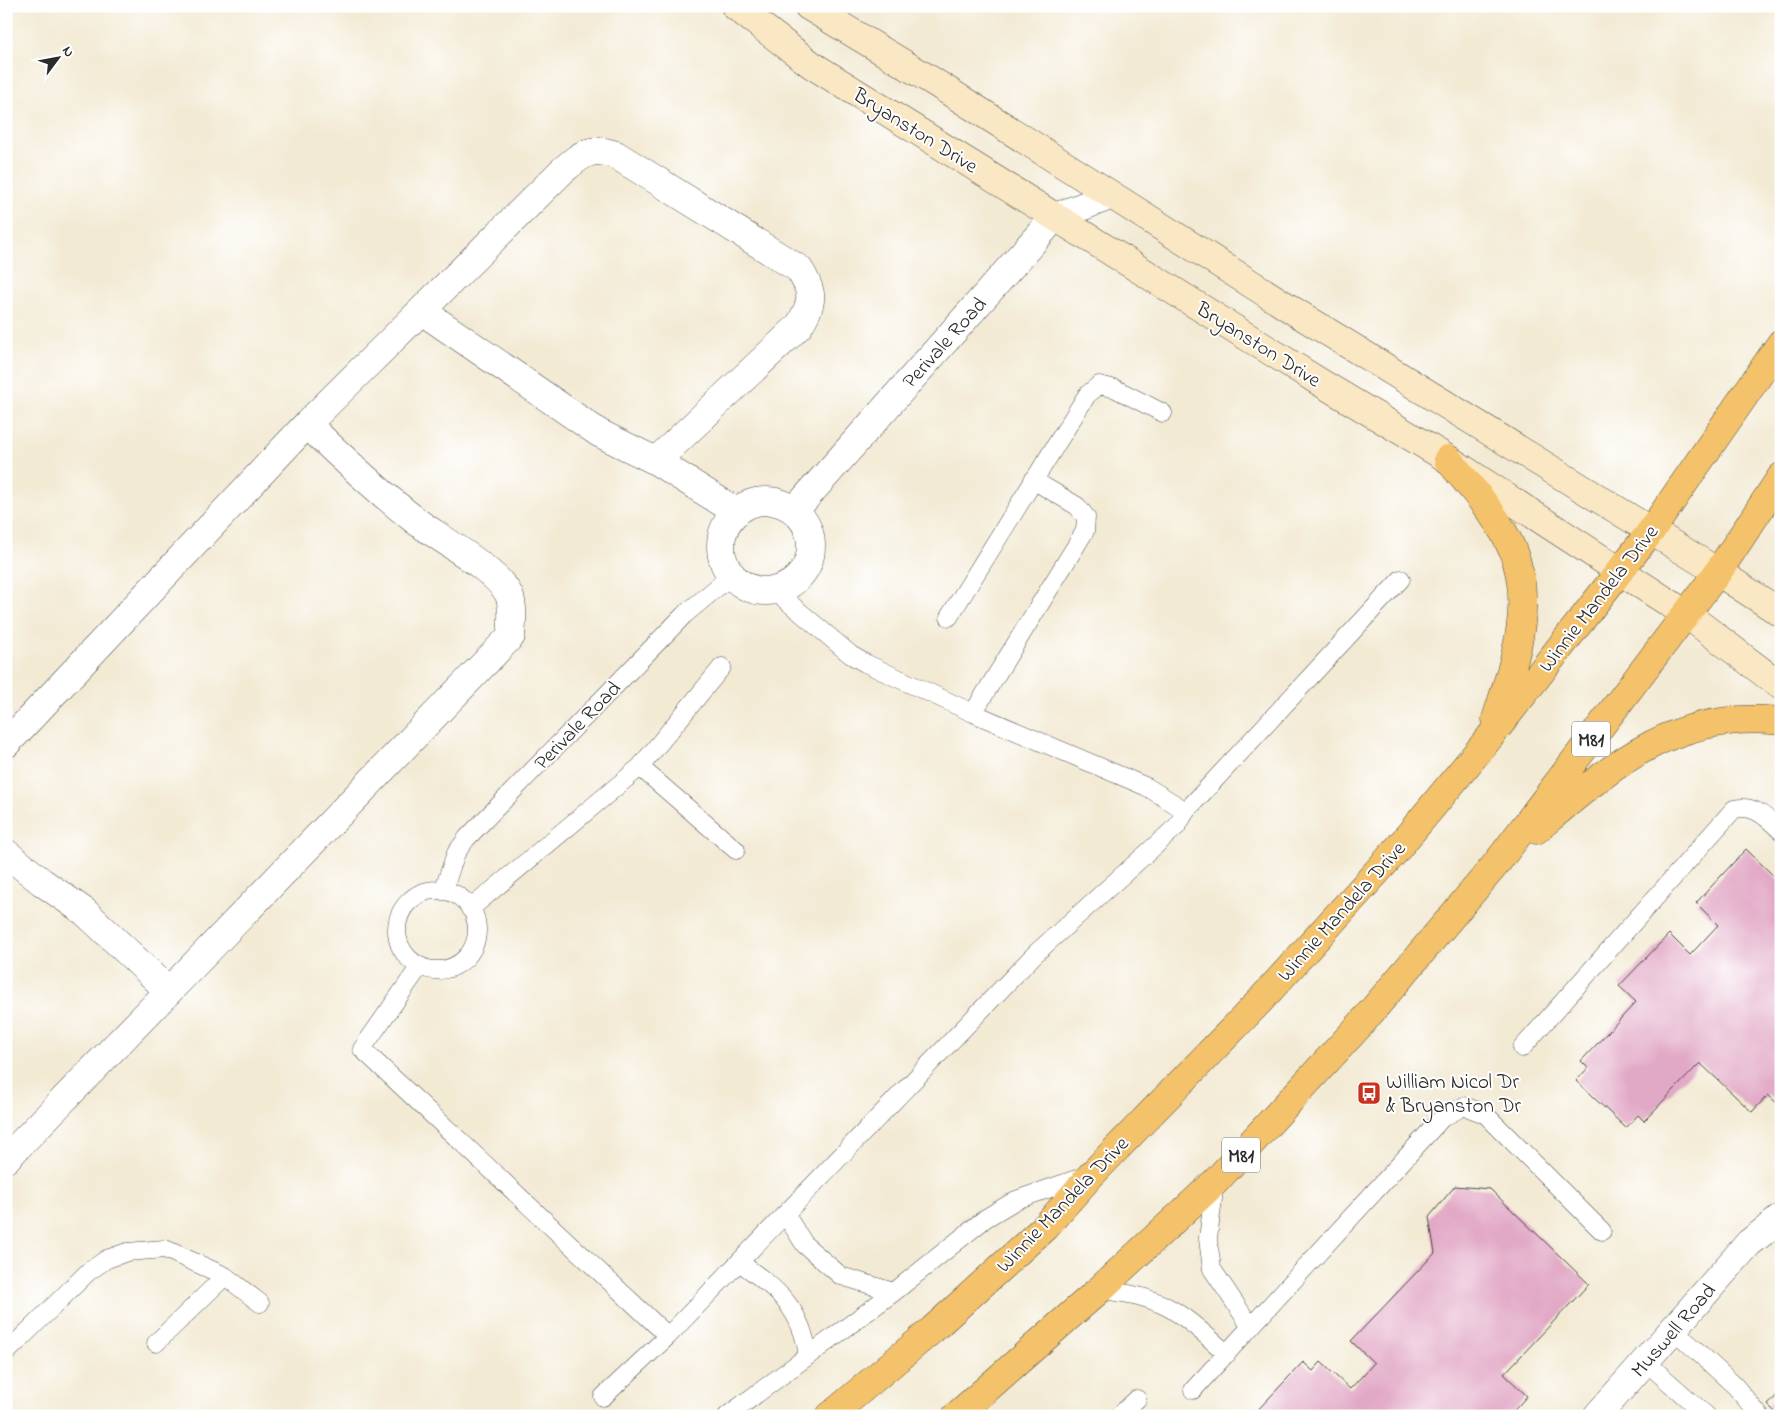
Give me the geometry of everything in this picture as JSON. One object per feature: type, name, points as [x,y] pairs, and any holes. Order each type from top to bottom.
[{"type":"main road","name":"Winnie Mandela Drive","points":[[830,1416],[932,1330],[1045,1227],[1092,1174],[1258,1003],[1393,854],[1490,737],[1651,531],[1781,343]]},
{"type":"main road","points":[[1448,459],[1512,549],[1520,579],[1524,605],[1516,657],[1490,737]]},
{"type":"main road","name":"M81","points":[[956,1416],[1216,1182],[1360,1025],[1496,864],[1718,572],[1781,477]]},
{"type":"main road","points":[[1496,864],[1611,769],[1676,732],[1701,724],[1781,721]]},
{"type":"street","name":"Bryanston Drive","points":[[735,6],[812,66],[1318,381],[1448,459],[1620,569],[1686,614],[1781,686]]},
{"type":"street","points":[[808,6],[934,82],[1297,314],[1718,572],[1781,613]]},
{"type":"street","points":[[6,744],[307,424],[562,171],[583,153],[602,150],[616,155],[799,270],[812,292],[810,304],[799,326],[656,461]]},
{"type":"street","name":"Perivale Road","points":[[794,511],[1055,217],[1110,196]]},
{"type":"street","points":[[422,312],[599,434],[656,461],[737,512]]},
{"type":"street","points":[[6,1159],[511,636],[512,620],[509,595],[492,575],[417,521],[364,478],[307,424]]},
{"type":"street","points":[[765,501],[780,503],[794,511],[804,522],[810,536],[811,550],[808,564],[800,576],[788,585],[775,591],[760,591],[747,587],[732,575],[721,552],[722,537],[727,523],[737,512],[750,504],[765,501]]},
{"type":"street","points":[[6,853],[42,882],[85,912],[169,991]]},
{"type":"street","name":"Muswell Road","points":[[1597,1416],[1750,1244],[1781,1218]]},
{"type":"lane","points":[[949,618],[1087,395],[1099,385],[1116,388],[1164,413]]},
{"type":"lane","points":[[973,713],[1085,531],[1086,518],[1077,506],[1033,480]]},
{"type":"lane","name":"Perivale Road","points":[[443,891],[456,853],[467,838],[684,615],[732,575]]},
{"type":"lane","points":[[603,1397],[668,1336],[1035,954],[1177,826],[1186,811],[1401,579]]},
{"type":"lane","points":[[775,591],[851,655],[865,664],[973,713],[1147,787],[1186,811]]},
{"type":"lane","points":[[470,909],[640,767],[722,667]]},
{"type":"lane","points":[[640,767],[736,850]]},
{"type":"lane","points":[[1522,1048],[1734,809],[1744,806],[1754,809],[1763,814],[1781,831]]},
{"type":"lane","points":[[443,891],[461,898],[470,909],[475,920],[477,933],[474,946],[467,956],[457,964],[445,969],[432,970],[420,966],[409,958],[397,936],[398,922],[402,909],[411,899],[423,893],[443,891]]},
{"type":"lane","points":[[420,966],[362,1049],[668,1336]]},
{"type":"lane","points":[[1193,1390],[1442,1118],[1464,1106],[1485,1114],[1602,1231]]},
{"type":"lane","points":[[727,1416],[894,1292],[986,1218],[1016,1200],[1092,1174]]},
{"type":"lane","points":[[1216,1182],[1208,1239],[1212,1269],[1251,1327]]},
{"type":"lane","points":[[785,1214],[805,1245],[841,1276],[894,1292]]},
{"type":"lane","points":[[6,1353],[88,1272],[107,1259],[127,1252],[165,1248],[225,1276],[260,1303]]},
{"type":"lane","points":[[739,1262],[768,1282],[784,1298],[800,1321],[806,1337],[808,1356]]},
{"type":"lane","points":[[156,1342],[225,1276]]},
{"type":"lane","points":[[1098,1290],[1126,1292],[1153,1299],[1186,1317],[1227,1354]]},
{"type":"lane","points":[[1674,1330],[1736,1386],[1760,1416]]},
{"type":"lane","points":[[1646,1362],[1708,1416]]},
{"type":"lane","points":[[1119,1416],[1137,1399]]},
{"type":"building","points":[[1746,849],[1781,883],[1781,1107],[1768,1095],[1752,1112],[1700,1063],[1644,1121],[1638,1115],[1626,1128],[1576,1081],[1588,1068],[1581,1061],[1636,1002],[1619,986],[1669,934],[1690,955],[1718,925],[1696,903]]},
{"type":"building","points":[[1455,1186],[1490,1189],[1589,1284],[1504,1374],[1527,1396],[1509,1416],[1252,1416],[1303,1362],[1313,1371],[1321,1362],[1350,1389],[1374,1363],[1351,1341],[1435,1253],[1429,1217]]},
{"type":"building","points":[[1781,1391],[1781,1416],[1779,1416],[1768,1405]]},
{"type":"place","name":"William Nicol Dr & Bryanston Dr","points":[[1369,1093]]}]
